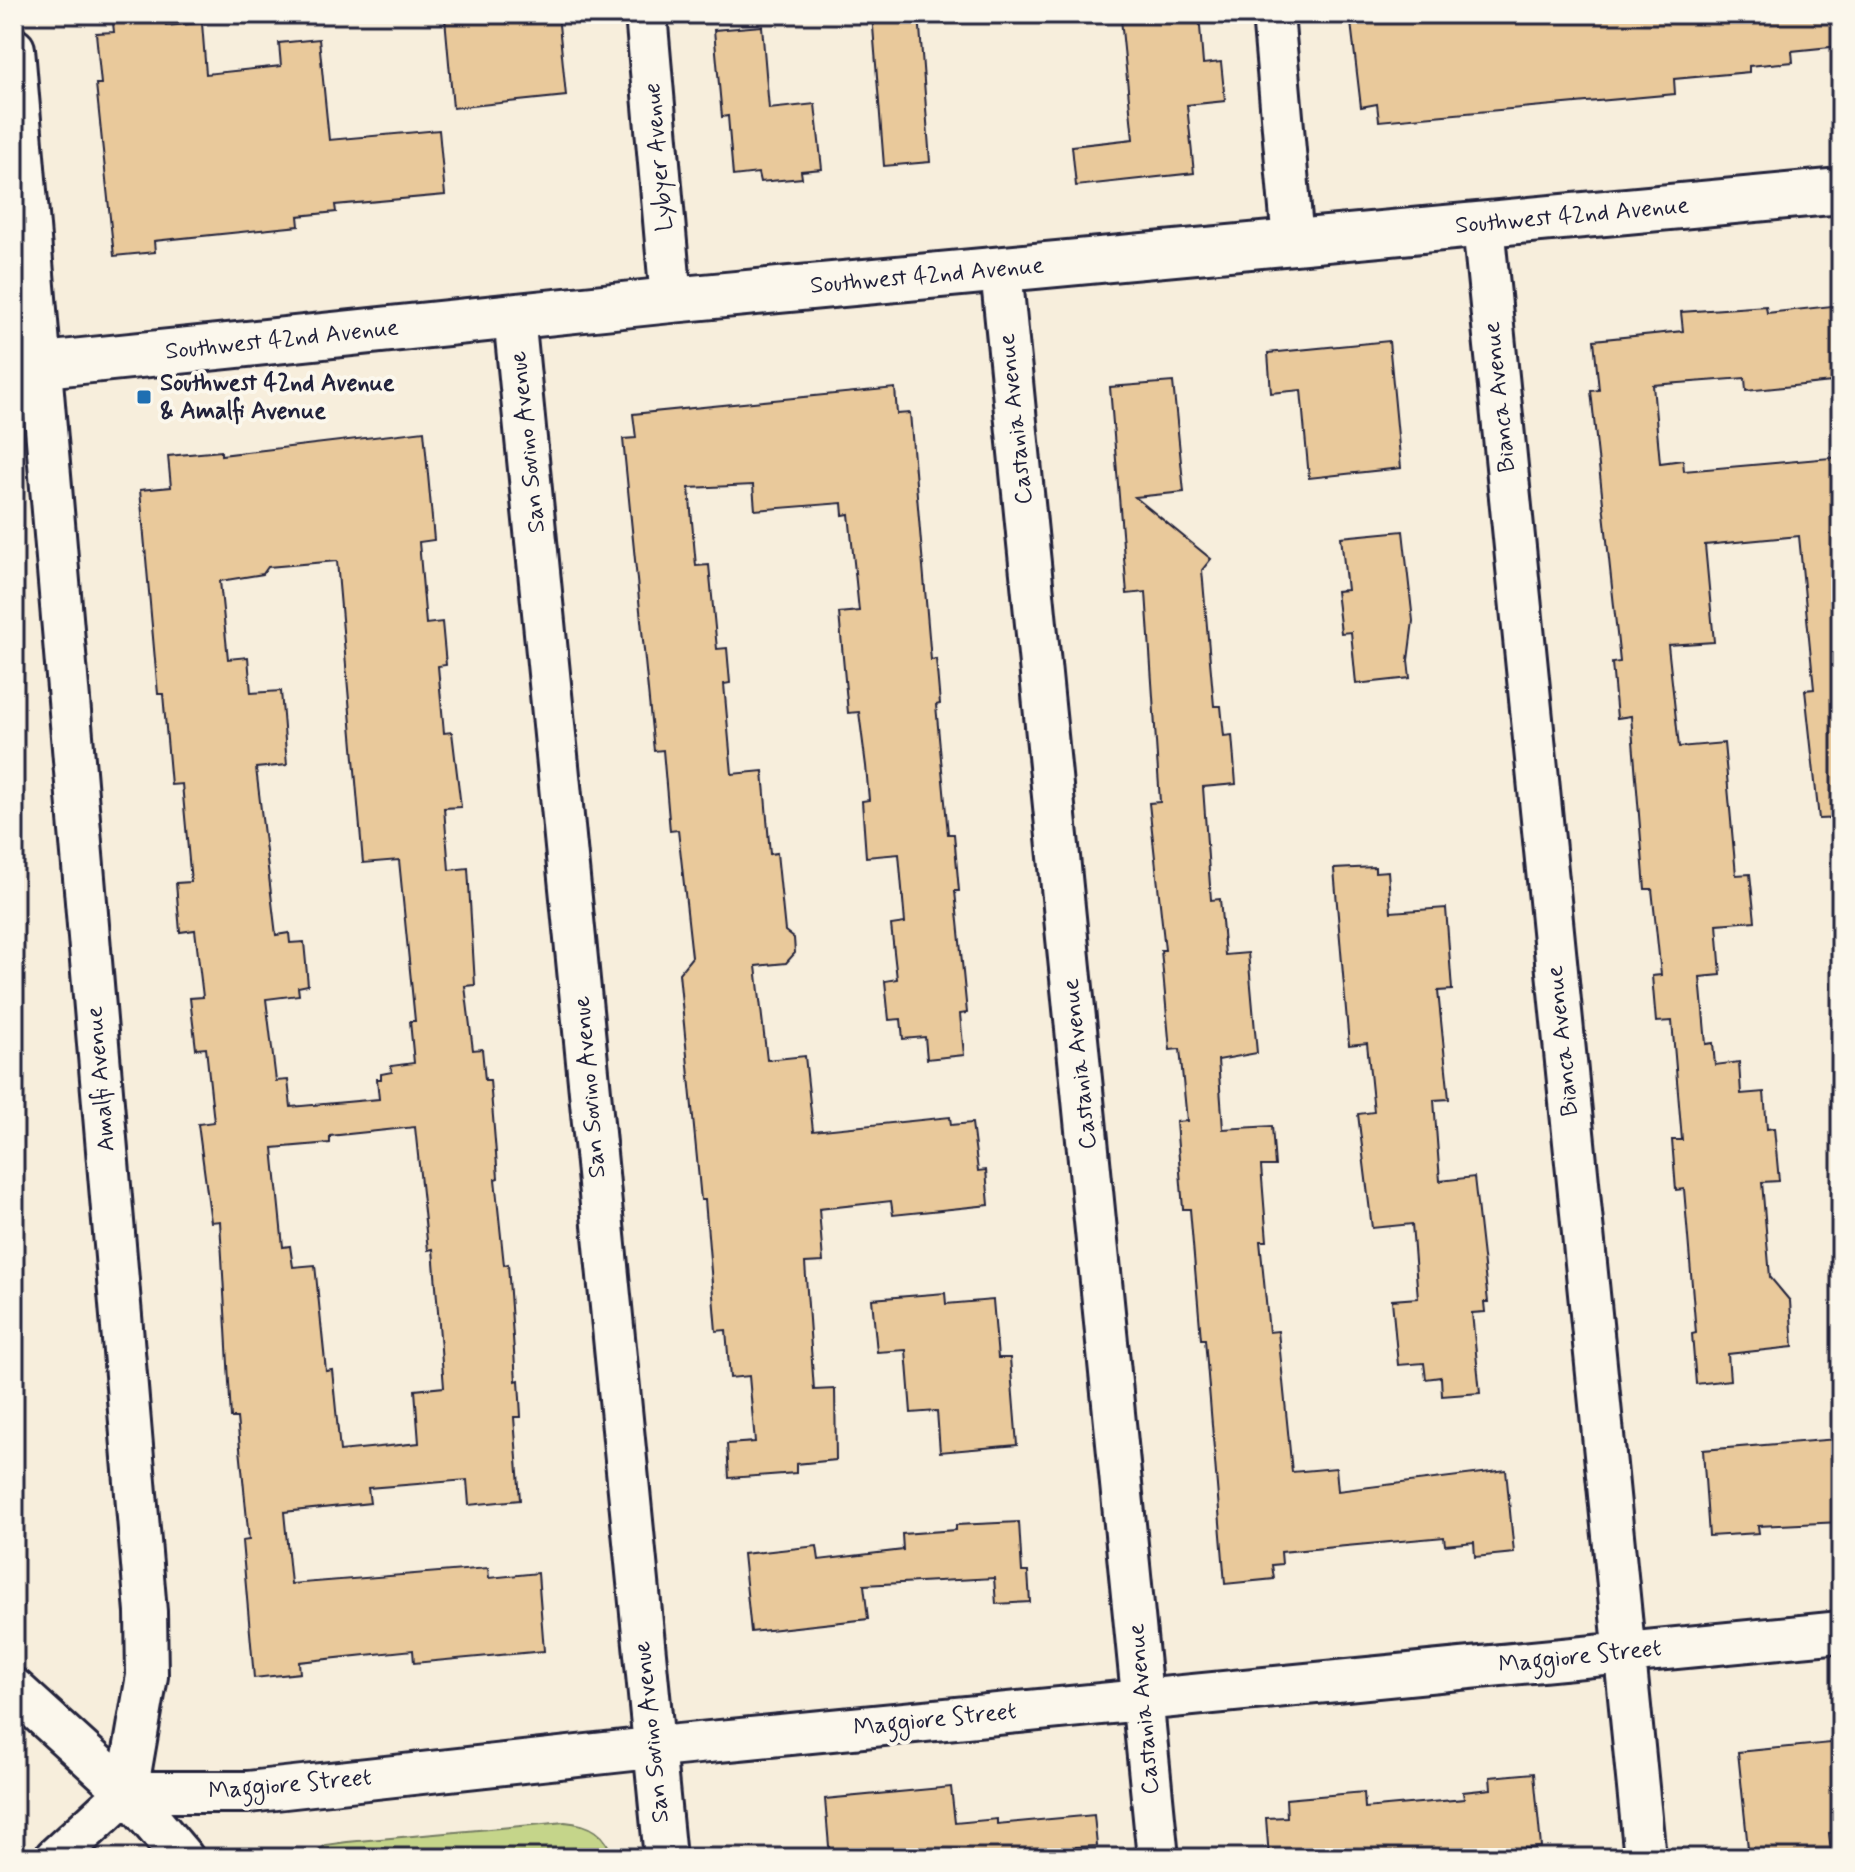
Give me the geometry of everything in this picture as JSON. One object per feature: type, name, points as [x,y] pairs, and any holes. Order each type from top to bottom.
[{"type":"main road","name":"Southwest 42nd Avenue","points":[[28,366],[671,300],[1841,191]]},
{"type":"street","name":"Lybyer Avenue","points":[[646,14],[671,300]]},
{"type":"street","points":[[1273,14],[1293,242]]},
{"type":"street","name":"Amalfi Avenue","points":[[14,49],[28,366],[146,1612],[147,1676],[127,1792]]},
{"type":"street","name":"Bianca Avenue","points":[[1483,225],[1645,1858]]},
{"type":"street","name":"Castania Avenue","points":[[1001,270],[1158,1858]]},
{"type":"street","name":"San Sovino Avenue","points":[[514,316],[665,1858]]},
{"type":"street","name":"Maggiore Street","points":[[127,1792],[248,1792],[653,1747],[1841,1632]]},
{"type":"street","points":[[14,1689],[127,1792],[183,1858]]},
{"type":"street","points":[[55,1858],[127,1792]]},
{"type":"green space","points":[[565,1822],[595,1831],[606,1842],[613,1858],[309,1858],[326,1845],[347,1842]]},
{"type":"building","points":[[112,14],[164,14],[166,26],[202,23],[206,74],[281,66],[279,43],[319,39],[329,140],[439,130],[445,195],[335,205],[336,212],[298,216],[299,226],[154,241],[155,252],[114,256],[96,84],[101,84],[96,33],[114,32]]},
{"type":"building","points":[[484,14],[558,14],[566,96],[453,108],[445,18]]},
{"type":"building","points":[[872,14],[919,14],[930,162],[884,166]]},
{"type":"building","points":[[1199,14],[1203,64],[1221,62],[1225,101],[1187,105],[1194,173],[1076,186],[1072,146],[1133,139],[1121,19]]},
{"type":"building","points":[[1350,14],[1837,14],[1840,46],[1792,51],[1793,62],[1749,66],[1749,72],[1674,79],[1675,94],[1379,121],[1377,104],[1361,107]]},
{"type":"building","points":[[762,26],[769,109],[815,104],[822,169],[801,171],[802,178],[760,182],[758,173],[733,176],[728,116],[722,117],[714,30]]},
{"type":"building","points":[[1841,305],[1841,381],[1746,391],[1745,378],[1653,385],[1660,463],[1683,460],[1684,471],[1841,457],[1841,818],[1819,819],[1805,690],[1814,689],[1799,536],[1705,545],[1714,642],[1668,645],[1679,747],[1724,743],[1736,875],[1750,874],[1755,921],[1717,924],[1721,975],[1700,977],[1706,1044],[1713,1043],[1715,1065],[1739,1062],[1741,1094],[1764,1092],[1767,1129],[1774,1128],[1779,1181],[1762,1182],[1770,1277],[1790,1301],[1793,1347],[1728,1354],[1730,1380],[1696,1384],[1692,1334],[1696,1333],[1684,1189],[1676,1190],[1672,1140],[1682,1140],[1672,1021],[1656,1022],[1652,976],[1661,975],[1652,889],[1645,889],[1631,716],[1617,718],[1612,663],[1620,662],[1591,391],[1599,390],[1594,340],[1683,331],[1681,312],[1766,306],[1767,313]]},
{"type":"building","points":[[1389,341],[1401,468],[1309,478],[1301,390],[1271,393],[1268,353]]},
{"type":"building","points":[[1173,382],[1184,492],[1135,497],[1211,559],[1202,570],[1214,706],[1221,706],[1224,736],[1232,735],[1236,784],[1203,787],[1211,900],[1220,899],[1225,955],[1248,953],[1257,1053],[1218,1060],[1223,1129],[1272,1126],[1275,1166],[1261,1166],[1267,1241],[1260,1241],[1269,1332],[1278,1331],[1292,1472],[1336,1468],[1338,1491],[1506,1470],[1514,1553],[1475,1557],[1474,1542],[1445,1545],[1444,1537],[1281,1552],[1282,1564],[1272,1565],[1274,1579],[1225,1584],[1205,1339],[1201,1339],[1190,1209],[1183,1209],[1176,1122],[1187,1121],[1180,1049],[1170,1050],[1161,950],[1165,950],[1149,803],[1160,802],[1146,592],[1127,594],[1110,387]]},
{"type":"building","points":[[895,388],[897,414],[910,413],[931,660],[936,659],[940,704],[936,705],[948,834],[954,834],[959,891],[955,891],[967,1013],[960,1014],[964,1055],[927,1059],[925,1037],[903,1039],[901,1019],[889,1020],[885,981],[897,979],[891,925],[905,923],[899,854],[866,857],[862,801],[869,800],[866,766],[859,712],[848,713],[839,613],[859,611],[849,514],[843,515],[842,503],[755,510],[753,485],[689,488],[696,566],[709,565],[717,649],[727,648],[730,683],[724,684],[732,774],[763,771],[770,854],[777,853],[785,931],[794,938],[795,953],[786,963],[756,966],[767,1060],[805,1056],[813,1131],[950,1117],[951,1125],[972,1123],[978,1171],[986,1170],[989,1205],[893,1215],[891,1201],[819,1209],[823,1262],[805,1263],[814,1390],[835,1389],[836,1460],[796,1464],[796,1473],[729,1478],[727,1444],[755,1442],[749,1376],[730,1378],[726,1330],[716,1331],[705,1200],[701,1200],[679,973],[692,957],[678,830],[670,831],[663,750],[654,751],[623,439],[636,438],[633,414]]},
{"type":"building","points":[[424,431],[434,540],[419,542],[426,624],[442,622],[446,665],[438,666],[444,733],[452,732],[461,807],[444,808],[449,870],[468,868],[475,985],[465,986],[473,1050],[482,1049],[485,1080],[490,1080],[498,1178],[495,1179],[504,1265],[508,1264],[516,1381],[519,1380],[521,1417],[514,1417],[520,1500],[469,1505],[467,1480],[368,1488],[370,1503],[284,1512],[291,1584],[488,1568],[489,1578],[538,1573],[544,1651],[414,1663],[413,1650],[299,1662],[300,1673],[254,1678],[242,1541],[249,1540],[237,1418],[231,1418],[220,1221],[211,1222],[198,1124],[214,1122],[206,1048],[196,1049],[190,998],[203,997],[195,930],[180,932],[176,883],[191,882],[182,784],[171,785],[163,694],[158,694],[140,490],[171,487],[168,456],[221,451],[221,455]],"holes":[[[337,561],[363,863],[399,860],[415,1021],[410,1021],[414,1063],[391,1066],[392,1072],[381,1074],[381,1079],[377,1079],[379,1099],[291,1107],[288,1080],[276,1081],[266,999],[299,995],[298,987],[308,985],[304,942],[290,943],[289,933],[276,935],[256,768],[287,765],[281,691],[251,693],[248,657],[228,659],[220,581],[263,574],[268,567]],[[415,1127],[428,1250],[433,1249],[444,1387],[415,1390],[419,1443],[340,1451],[332,1370],[326,1371],[315,1265],[293,1267],[290,1246],[283,1247],[273,1148],[330,1143],[330,1136]]]},
{"type":"building","points":[[1403,531],[1413,621],[1408,660],[1410,678],[1356,684],[1351,632],[1341,633],[1336,591],[1347,590],[1341,537]]},
{"type":"building","points":[[1375,867],[1375,872],[1388,871],[1391,912],[1446,908],[1452,990],[1438,991],[1449,1099],[1434,1100],[1440,1181],[1474,1177],[1488,1302],[1484,1302],[1485,1312],[1472,1313],[1480,1393],[1442,1396],[1441,1377],[1426,1379],[1424,1363],[1398,1365],[1392,1300],[1418,1298],[1412,1224],[1372,1228],[1358,1114],[1374,1112],[1367,1043],[1349,1045],[1334,869]]},
{"type":"building","points":[[945,1293],[946,1304],[993,1300],[998,1358],[1010,1358],[1017,1445],[940,1452],[937,1411],[911,1413],[906,1350],[877,1352],[872,1299]]},
{"type":"building","points":[[1837,1439],[1841,1522],[1758,1526],[1759,1533],[1709,1536],[1703,1450]]},
{"type":"building","points":[[1019,1522],[1022,1572],[1028,1572],[1030,1602],[996,1604],[994,1578],[864,1585],[868,1619],[751,1632],[743,1554],[817,1546],[819,1560],[903,1550],[902,1534],[956,1530],[956,1525]]},
{"type":"building","points":[[1841,1742],[1841,1780],[1835,1781],[1839,1832],[1829,1833],[1831,1851],[1794,1855],[1794,1858],[1749,1858],[1738,1752]]},
{"type":"building","points":[[1534,1773],[1541,1847],[1494,1851],[1494,1858],[1269,1858],[1266,1818],[1287,1817],[1286,1799],[1364,1792],[1365,1808],[1464,1799],[1463,1792],[1491,1789],[1490,1777]]},
{"type":"building","points":[[951,1787],[955,1823],[997,1819],[997,1824],[1094,1815],[1097,1846],[1076,1847],[1077,1858],[830,1858],[825,1799]]},
{"type":"place","name":"Southwest 42nd Avenue & Amalfi Avenue","points":[[144,397]]}]
